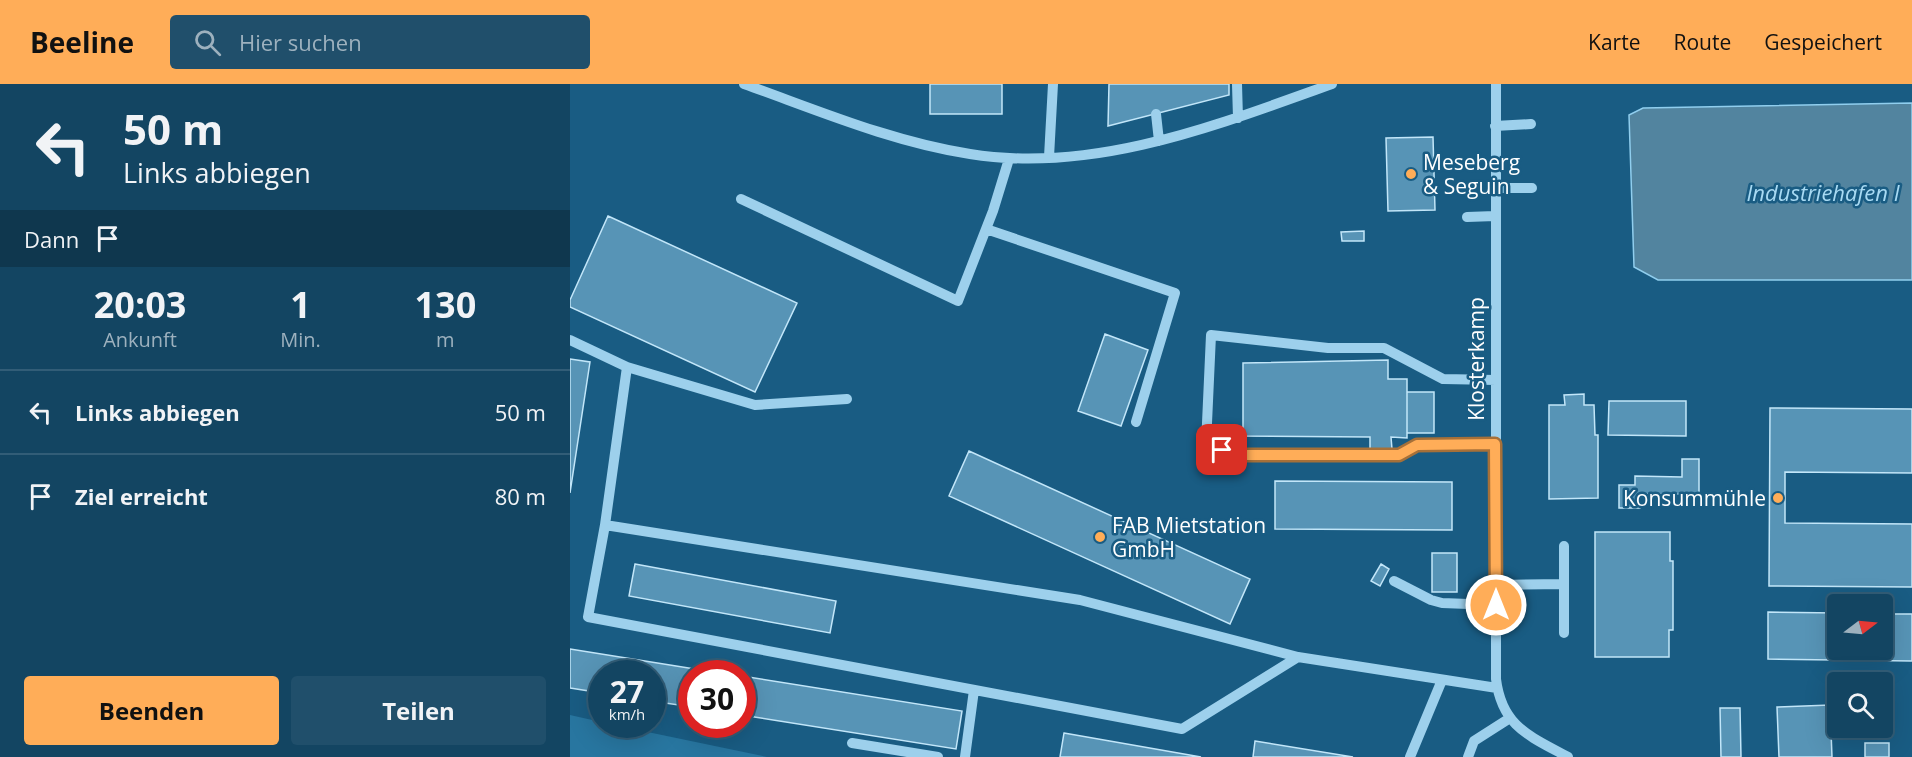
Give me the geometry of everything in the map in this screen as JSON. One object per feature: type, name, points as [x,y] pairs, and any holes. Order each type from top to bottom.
[{"type":"street","points":[[744,84],[907,140],[959,152],[1009,159],[1090,153],[1159,141],[1238,118],[1332,84]]},
{"type":"street","points":[[1049,157],[1053,84]]},
{"type":"street","points":[[1237,84],[1238,118]]},
{"type":"street","name":"Klosterkamp","points":[[1496,84],[1496,670],[1497,688],[1510,718]]},
{"type":"street","points":[[1156,114],[1159,141]]},
{"type":"street","points":[[1495,126],[1531,124]]},
{"type":"street","points":[[741,199],[958,301],[986,229],[1009,159]]},
{"type":"street","points":[[1495,188],[1532,188]]},
{"type":"street","points":[[1467,217],[1495,216]]},
{"type":"street","points":[[986,229],[1175,293],[1136,422]]},
{"type":"street","points":[[1495,444],[1417,445],[1399,455],[1355,456],[1238,455],[1206,445],[1211,335],[1328,348],[1384,348],[1443,378],[1496,380]]},
{"type":"street","points":[[570,340],[627,367],[755,405],[847,399]]},
{"type":"street","points":[[627,367],[588,617],[1182,729],[1298,657]]},
{"type":"street","points":[[604,525],[1080,600],[1298,657],[1497,688]]},
{"type":"street","points":[[1563,633],[1564,546]]},
{"type":"street","points":[[1395,581],[1431,600],[1442,603],[1496,605]]},
{"type":"street","points":[[1496,585],[1564,584]]},
{"type":"street","points":[[1410,757],[1442,680]]},
{"type":"street","points":[[965,757],[974,690]]},
{"type":"street","points":[[1468,757],[1474,741],[1510,718],[1526,732],[1568,757]]},
{"type":"street","points":[[852,743],[938,757]]},
{"type":"shaded area","points":[[570,715],[588,719],[588,738],[666,738],[666,736],[767,757],[570,757]]},
{"type":"water","name":"Industriehafen I","points":[[1912,103],[1912,280],[1658,280],[1634,267],[1629,115],[1643,108]]},
{"type":"building","points":[[930,84],[1002,84],[1002,114],[930,114]]},
{"type":"building","points":[[1109,84],[1229,84],[1229,95],[1108,126]]},
{"type":"building","name":"Meseberg & Seguin","points":[[1433,137],[1435,210],[1388,211],[1386,138]]},
{"type":"building","points":[[608,216],[797,303],[755,392],[570,307],[570,300]]},
{"type":"building","points":[[1364,231],[1364,241],[1342,241],[1341,232]]},
{"type":"building","points":[[1105,334],[1148,350],[1121,426],[1078,411]]},
{"type":"building","points":[[570,359],[590,362],[570,493]]},
{"type":"building","points":[[1388,360],[1388,379],[1407,379],[1407,438],[1391,437],[1392,449],[1370,449],[1370,437],[1243,436],[1243,363]]},
{"type":"building","points":[[1407,392],[1434,392],[1434,433],[1407,433]]},
{"type":"building","points":[[1584,394],[1584,405],[1594,405],[1595,435],[1598,435],[1598,498],[1549,499],[1549,405],[1565,405],[1564,395]]},
{"type":"building","points":[[1609,401],[1686,401],[1686,436],[1608,435]]},
{"type":"building","name":"Konsummühle","points":[[1770,408],[1912,409],[1912,473],[1785,472],[1785,523],[1912,524],[1912,587],[1769,586]]},
{"type":"building","name":"FAB Mietstation GmbH","points":[[969,451],[1250,579],[1230,624],[949,496]]},
{"type":"building","points":[[1682,459],[1699,459],[1699,494],[1639,494],[1640,508],[1619,508],[1619,485],[1635,485],[1635,476],[1682,477]]},
{"type":"building","points":[[1275,481],[1452,482],[1452,530],[1275,529]]},
{"type":"building","points":[[1595,532],[1670,532],[1670,561],[1673,561],[1673,630],[1669,630],[1669,657],[1595,657]]},
{"type":"building","points":[[1432,553],[1457,553],[1457,592],[1432,592]]},
{"type":"building","points":[[635,564],[836,601],[830,633],[629,596]]},
{"type":"building","points":[[1381,564],[1389,569],[1380,586],[1371,581]]},
{"type":"building","points":[[1768,612],[1827,613],[1827,660],[1768,659]]},
{"type":"building","points":[[1893,614],[1912,614],[1912,661],[1840,660],[1893,660]]},
{"type":"building","points":[[570,649],[639,660],[588,660],[588,691],[570,688]]},
{"type":"building","points":[[666,664],[678,666],[678,705],[666,703]]},
{"type":"building","points":[[756,678],[962,711],[956,749],[756,717]]},
{"type":"building","points":[[1827,705],[1827,738],[1831,738],[1832,757],[1779,757],[1777,707]]},
{"type":"building","points":[[1720,708],[1740,708],[1741,757],[1721,757]]},
{"type":"building","points":[[1064,733],[1201,757],[1060,757]]},
{"type":"building","points":[[1255,741],[1353,757],[1253,757]]},
{"type":"building","points":[[1865,743],[1889,743],[1889,757],[1865,757]]},
{"type":"place","name":"Meseberg & Seguin","points":[[1411,174]]},
{"type":"place","name":"Konsummühle","points":[[1778,498]]},
{"type":"place","name":"FAB Mietstation GmbH","points":[[1100,537]]},
{"type":"route","points":[[1222,450],[1238,455],[1355,456],[1399,455],[1417,445],[1495,444],[1496,605]]}]
